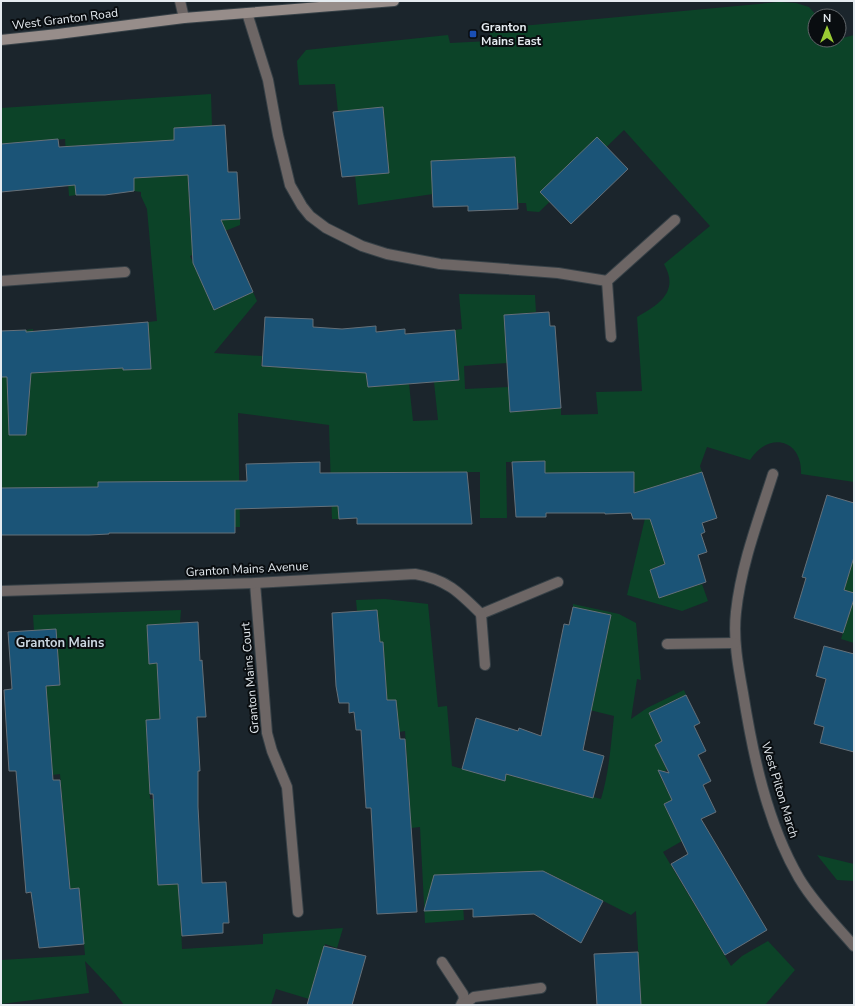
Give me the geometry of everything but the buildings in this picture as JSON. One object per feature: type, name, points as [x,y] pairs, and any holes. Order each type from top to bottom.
[{"type":"street","points":[[180,1],[184,18]]},
{"type":"street","name":"West Granton Road","points":[[1,40],[184,18],[394,1]]},
{"type":"street","points":[[247,13],[268,80],[278,135],[290,185],[302,206],[310,216],[326,228],[362,246],[387,254],[440,264],[558,273],[607,281]]},
{"type":"street","points":[[607,281],[675,220]]},
{"type":"street","points":[[1,281],[125,272]]},
{"type":"street","points":[[607,281],[611,337]]},
{"type":"street","name":"West Pilton March","points":[[772,474],[754,532],[741,582],[736,612],[735,643],[749,732],[763,788],[780,836],[799,877],[813,899],[854,946]]},
{"type":"street","name":"Granton Mains Avenue","points":[[1,592],[255,583],[415,574],[436,579],[446,584],[460,594],[481,614]]},
{"type":"street","points":[[485,665],[481,614],[558,582]]},
{"type":"street","name":"Granton Mains Court","points":[[255,583],[266,722],[272,751],[287,787],[298,912]]},
{"type":"street","points":[[667,644],[735,643]]},
{"type":"street","points":[[442,962],[463,994],[464,999],[462,1005]]},
{"type":"street","points":[[462,1005],[474,998],[540,988]]},
{"type":"green space","points":[[779,2],[796,3],[810,8],[807,8],[807,48],[847,48],[847,37],[854,35],[854,482],[801,474],[800,462],[797,453],[791,447],[783,443],[775,442],[766,445],[750,460],[707,447],[700,466],[702,472],[685,477],[665,564],[650,570],[659,597],[702,584],[708,601],[682,611],[627,595],[646,514],[635,514],[634,473],[545,473],[545,461],[506,462],[507,518],[480,518],[480,472],[338,473],[339,519],[332,519],[329,425],[238,413],[240,527],[235,527],[235,481],[142,481],[141,527],[132,482],[98,482],[98,504],[1,488],[1,377],[7,377],[7,392],[29,390],[26,330],[33,329],[33,334],[37,334],[40,373],[123,367],[123,370],[150,369],[148,322],[157,321],[147,209],[141,196],[141,192],[134,191],[132,143],[73,146],[76,195],[69,196],[65,139],[1,144],[1,108],[211,94],[212,126],[174,128],[175,152],[188,175],[190,222],[240,219],[240,225],[225,231],[229,238],[190,256],[214,310],[253,292],[257,301],[214,353],[262,356],[261,366],[338,371],[356,351],[359,327],[363,327],[368,387],[409,384],[413,421],[438,420],[434,382],[459,380],[455,330],[462,329],[459,294],[535,295],[536,312],[504,315],[507,363],[464,366],[465,389],[509,387],[510,412],[561,408],[561,415],[598,414],[596,392],[642,391],[637,317],[659,302],[668,290],[668,274],[664,264],[710,226],[624,130],[539,212],[527,211],[526,203],[518,203],[515,157],[433,194],[358,205],[355,175],[338,112],[335,84],[299,85],[297,61],[306,50],[448,35],[450,43],[490,41],[490,29]]},
{"type":"green space","points":[[854,557],[854,593],[844,590]]},
{"type":"green space","points":[[385,599],[428,604],[438,707],[447,706],[452,766],[504,781],[506,774],[601,799],[608,769],[614,716],[549,700],[593,702],[611,615],[573,607],[573,604],[619,614],[636,623],[641,680],[637,679],[631,719],[647,708],[684,690],[686,695],[649,713],[662,741],[655,745],[667,770],[659,774],[672,800],[664,804],[682,841],[663,852],[731,966],[742,956],[768,941],[795,970],[765,1005],[641,1005],[636,911],[631,915],[544,871],[461,874],[464,920],[425,923],[420,827],[411,828],[405,731],[399,732],[396,700],[387,700],[383,642],[380,642],[377,610],[357,611],[356,600]]},
{"type":"green space","points":[[854,599],[854,643],[841,639]]},
{"type":"green space","points":[[181,610],[180,623],[147,625],[149,663],[157,663],[160,719],[146,720],[148,753],[163,753],[148,762],[150,799],[154,799],[158,885],[179,884],[182,949],[263,944],[263,934],[343,928],[337,948],[325,944],[309,999],[276,989],[271,1005],[124,1005],[85,961],[89,993],[1,1004],[1,960],[85,955],[79,888],[70,889],[60,774],[52,775],[46,686],[60,685],[56,629],[34,631],[33,615]]},
{"type":"green space","points":[[817,855],[854,864],[854,881],[837,880]]},
{"type":"place","name":"Granton Mains East","points":[[473,34]]},
{"type":"district","name":"Granton Mains","points":[[60,643]]}]
